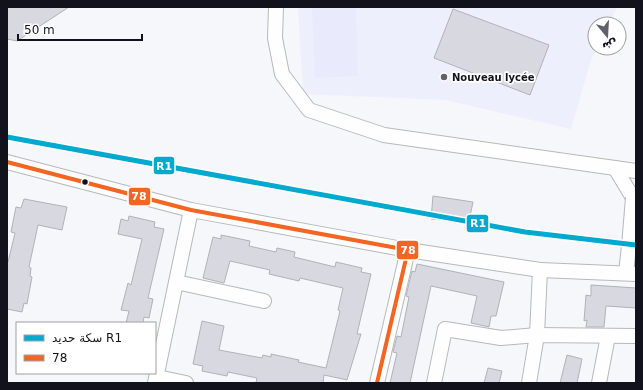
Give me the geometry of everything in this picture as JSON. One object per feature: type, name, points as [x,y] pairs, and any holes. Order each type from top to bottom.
[{"type":"street","points":[[276,7],[274,38],[282,74],[309,110],[384,135],[636,172]]},
{"type":"street","points":[[7,162],[191,210],[408,250],[540,270],[631,273],[628,246],[633,198],[615,168]]},
{"type":"street","points":[[186,383],[156,380],[191,210]]},
{"type":"street","points":[[377,383],[408,250]]},
{"type":"street","points":[[529,383],[537,334],[540,270]]},
{"type":"street","points":[[176,282],[264,301]]},
{"type":"street","points":[[434,383],[445,329],[501,338],[537,334],[636,336]]},
{"type":"street","points":[[599,383],[608,336]]},
{"type":"shaded area","name":"Nouveau lycée","points":[[298,7],[617,7],[613,16],[587,16],[587,56],[593,56],[571,129],[445,100],[303,94]]},
{"type":"shaded area","points":[[312,7],[356,7],[358,76],[315,78]]},
{"type":"building","points":[[7,7],[69,7],[17,41],[7,39]]},
{"type":"building","points":[[453,9],[549,45],[530,95],[434,58]]},
{"type":"building","points":[[433,196],[473,202],[469,221],[431,219]]},
{"type":"building","points":[[24,199],[67,207],[62,230],[38,225],[29,267],[31,268],[30,276],[32,277],[27,304],[24,303],[22,312],[7,309],[7,262],[15,233],[11,232],[16,207],[21,208]]},
{"type":"building","points":[[129,216],[155,222],[154,227],[164,229],[148,298],[153,299],[149,318],[144,317],[143,322],[126,322],[129,311],[121,310],[128,283],[131,285],[142,239],[118,234],[121,219],[128,221]]},
{"type":"building","points":[[221,235],[250,241],[249,246],[276,252],[277,248],[295,252],[294,257],[335,267],[336,262],[362,268],[361,272],[371,274],[357,334],[361,334],[347,380],[324,375],[323,383],[256,383],[257,378],[228,372],[227,376],[202,371],[203,366],[193,364],[202,321],[224,326],[219,350],[262,358],[263,355],[271,357],[271,354],[326,368],[340,311],[338,310],[343,288],[300,278],[299,281],[269,274],[270,270],[230,261],[224,283],[203,278],[213,237],[221,239]]},
{"type":"building","points":[[417,264],[504,282],[496,316],[491,316],[489,327],[471,323],[477,296],[431,286],[410,383],[390,383],[397,353],[393,352],[397,336],[401,337],[409,297],[406,296],[412,271],[415,272]]},
{"type":"building","points":[[591,285],[636,288],[636,308],[606,306],[604,327],[586,327],[587,320],[584,321],[586,295],[591,296]]},
{"type":"building","points":[[567,355],[582,359],[577,383],[560,383]]},
{"type":"building","points":[[488,368],[502,371],[499,383],[484,383]]},
{"type":"railway","points":[[7,137],[525,232],[636,245]]},
{"type":"rail line","name":"R1","points":[[7,137],[525,232],[636,245]]},
{"type":"transit line","name":"78","points":[[7,162],[191,210],[408,250],[377,383]]},
{"type":"place","name":"Nouveau lycée","points":[[444,77]]}]
